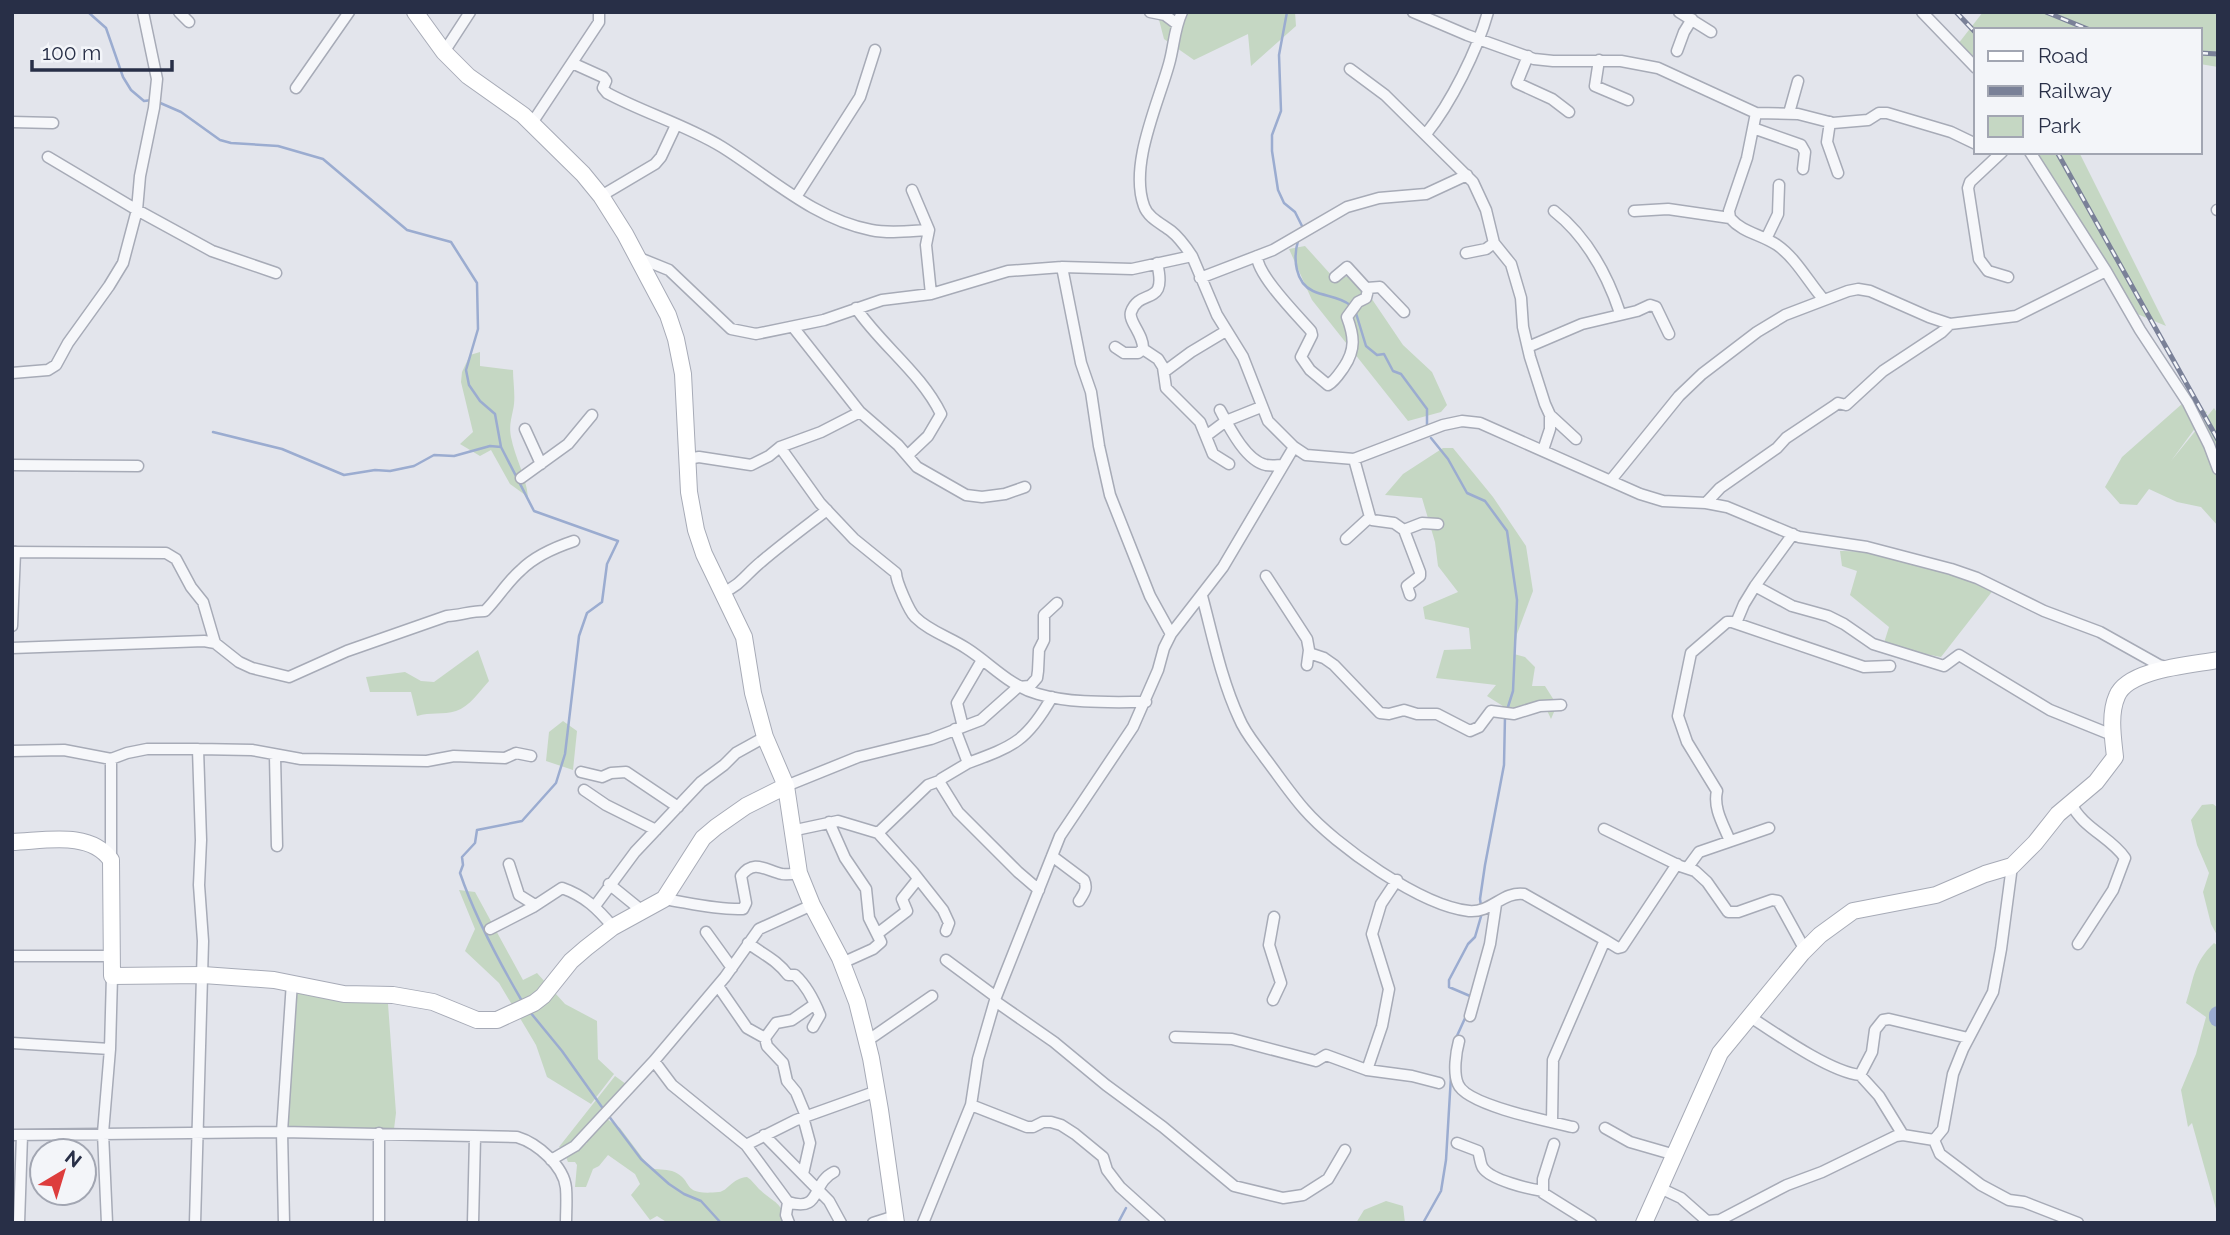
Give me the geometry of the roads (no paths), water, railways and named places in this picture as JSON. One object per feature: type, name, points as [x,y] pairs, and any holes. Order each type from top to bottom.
[{"type":"street","points":[[12,373],[48,370],[56,365],[123,263],[137,211],[140,176],[157,79],[142,12]]},
{"type":"street","points":[[179,12],[189,22]]},
{"type":"street","points":[[296,88],[349,12]]},
{"type":"street","points":[[415,12],[444,52],[468,76],[532,123],[583,174],[601,197],[637,257],[668,316],[683,374],[689,492],[696,530],[704,554],[744,637],[753,693],[765,737],[786,786],[799,873],[842,962],[857,1002],[867,1041],[896,1219],[873,1223]]},
{"type":"street","points":[[444,52],[470,12]]},
{"type":"street","points":[[532,123],[598,22],[599,12]]},
{"type":"street","points":[[1150,12],[1165,15],[1177,24]]},
{"type":"street","points":[[1182,12],[1142,156],[1140,189],[1148,213],[1172,232],[1192,257],[1226,331],[1244,357],[1268,421],[1294,447],[1306,454],[1354,459],[1443,425],[1462,421],[1496,429],[1640,494],[1663,501],[1727,507],[1793,534],[1867,547],[1964,573],[2044,611],[2100,632],[2159,665],[2173,669]]},
{"type":"street","points":[[1413,12],[1480,40],[1528,56],[1553,61],[1621,61],[1658,68],[1756,113],[1788,113],[1830,122],[1868,120],[1879,113],[1887,113],[1958,135],[1974,143]]},
{"type":"street","points":[[1426,134],[1440,115],[1480,40],[1488,12]]},
{"type":"street","points":[[1679,12],[1711,32]]},
{"type":"street","points":[[1922,12],[1974,66]]},
{"type":"street","points":[[1677,51],[1692,19]]},
{"type":"street","points":[[796,197],[860,97],[876,50]]},
{"type":"street","points":[[1528,56],[1517,83],[1552,99],[1569,112]]},
{"type":"street","points":[[1599,61],[1595,86],[1628,100]]},
{"type":"street","points":[[572,63],[603,77],[606,81],[603,88],[607,93],[691,130],[821,211],[871,230],[929,230]]},
{"type":"street","points":[[1350,69],[1385,95],[1426,134],[1467,176],[1482,199],[1494,243],[1511,264],[1519,291],[1528,347],[1550,415],[1550,429],[1543,450]]},
{"type":"street","points":[[1788,113],[1798,80]]},
{"type":"street","points":[[1730,218],[1731,205],[1747,158],[1756,113]]},
{"type":"street","points":[[12,122],[53,123]]},
{"type":"street","points":[[1830,122],[1827,142],[1839,173]]},
{"type":"street","points":[[601,197],[655,164],[676,125]]},
{"type":"street","points":[[1753,128],[1799,143],[1805,152],[1803,169]]},
{"type":"street","points":[[1996,154],[1970,182],[1968,188],[1979,259],[1988,271],[2008,277]]},
{"type":"street","points":[[2032,154],[2193,413],[2218,469]]},
{"type":"street","points":[[48,157],[137,211],[212,251],[276,273]]},
{"type":"street","points":[[1200,278],[1257,256],[1355,204],[1378,198],[1426,194],[1467,176]]},
{"type":"street","points":[[1766,239],[1778,214],[1779,185]]},
{"type":"street","points":[[912,190],[929,230],[926,245],[931,294]]},
{"type":"street","points":[[1634,211],[1668,209],[1730,218],[1739,228],[1781,248],[1824,300]]},
{"type":"street","points":[[1554,211],[1583,239],[1611,289],[1620,313]]},
{"type":"street","points":[[1466,253],[1486,249],[1494,243]]},
{"type":"street","points":[[1257,256],[1259,267],[1290,310],[1311,331],[1312,335],[1301,357],[1328,385],[1335,380],[1353,350],[1352,329],[1347,317],[1357,302],[1366,298],[1367,288],[1347,267],[1335,277]]},
{"type":"street","points":[[637,257],[669,270],[731,329],[755,334],[824,320],[882,300],[931,294],[1008,271],[1062,267],[1132,269],[1192,257]]},
{"type":"street","points":[[1143,349],[1143,341],[1130,318],[1131,311],[1157,291],[1161,284],[1157,263]]},
{"type":"street","points":[[1062,267],[1111,495],[1150,596],[1171,634]]},
{"type":"street","points":[[1611,480],[1679,396],[1702,374],[1757,332],[1785,315],[1858,289],[1870,291],[1951,324],[2016,316],[2106,271]]},
{"type":"street","points":[[1367,288],[1380,287],[1404,312]]},
{"type":"street","points":[[1528,347],[1582,324],[1633,312],[1650,305],[1654,306],[1669,334]]},
{"type":"street","points":[[856,308],[922,385],[941,414],[928,436],[908,456]]},
{"type":"street","points":[[1706,503],[1720,488],[1777,449],[1786,438],[1834,405],[1846,405],[1883,371],[1951,324]]},
{"type":"street","points":[[793,327],[860,412],[917,467],[933,478],[966,495],[982,497],[1005,495],[1026,487]]},
{"type":"street","points":[[1164,372],[1226,331]]},
{"type":"street","points":[[1115,347],[1124,353],[1138,353],[1143,349]]},
{"type":"street","points":[[1143,349],[1153,354],[1164,372],[1166,388],[1193,414],[1213,454],[1230,464]]},
{"type":"street","points":[[1206,436],[1226,421],[1261,407]]},
{"type":"street","points":[[1220,410],[1237,439],[1257,461],[1264,465],[1283,465]]},
{"type":"street","points":[[687,459],[716,459],[751,465],[780,447],[821,432],[860,412]]},
{"type":"street","points":[[521,478],[568,444],[592,415]]},
{"type":"street","points":[[1550,415],[1576,439]]},
{"type":"street","points":[[525,429],[541,464]]},
{"type":"street","points":[[780,447],[827,510],[870,553],[896,573],[897,583],[912,614],[938,634],[968,649],[1018,687],[1052,697],[1146,702]]},
{"type":"street","points":[[923,1223],[971,1105],[978,1059],[995,999],[1060,836],[1133,727],[1146,702],[1171,634],[1223,567],[1294,447]]},
{"type":"street","points":[[1354,459],[1372,520],[1394,523],[1404,530],[1420,572],[1420,576],[1407,586],[1410,595]]},
{"type":"street","points":[[12,465],[138,466]]},
{"type":"street","points":[[722,593],[740,583],[762,561],[827,510]]},
{"type":"street","points":[[1346,539],[1370,517]]},
{"type":"street","points":[[1404,530],[1422,523],[1437,524]]},
{"type":"street","points":[[1737,622],[1755,586],[1793,534]]},
{"type":"street","points":[[12,648],[181,641],[215,643],[239,662],[265,673],[289,677],[346,651],[447,616],[467,611],[485,611],[500,597],[522,568],[552,549],[574,541]]},
{"type":"street","points":[[12,626],[14,552],[166,553],[176,559],[191,587],[203,602],[215,643]]},
{"type":"street","points":[[1266,576],[1307,639],[1307,665]]},
{"type":"street","points":[[1755,586],[1792,606],[1828,616],[1873,644],[1941,666],[1946,666],[1959,654],[2050,710],[2112,736]]},
{"type":"street","points":[[1202,596],[1225,683],[1245,730],[1304,808],[1363,859],[1442,904],[1468,911],[1496,904],[1507,896],[1524,894],[1618,948],[1622,947],[1683,866],[1699,852],[1769,828]]},
{"type":"street","points":[[111,976],[203,975],[292,982],[344,994],[393,995],[433,1002],[477,1020],[488,1021],[506,1017],[534,1003],[571,961],[613,927],[664,899],[704,838],[733,813],[764,795],[858,757],[899,748],[981,720],[1018,687],[1030,686],[1037,678],[1039,650],[1044,640],[1044,615],[1057,603]]},
{"type":"street","points":[[1730,841],[1716,808],[1714,799],[1717,791],[1687,742],[1678,716],[1691,653],[1727,622],[1737,622],[1864,667],[1890,666]]},
{"type":"street","points":[[1309,653],[1330,662],[1375,709],[1386,714],[1404,710],[1437,715],[1470,731],[1479,727],[1491,711],[1514,714],[1540,705],[1561,705]]},
{"type":"street","points":[[968,763],[959,728],[957,703],[982,660]]},
{"type":"street","points":[[1644,1223],[1720,1053],[1805,950],[1834,923],[1853,911],[1936,895],[1985,874],[2012,866],[2058,814],[2096,782],[2115,757],[2112,736],[2117,695],[2128,683],[2150,673],[2218,660]]},
{"type":"street","points":[[878,833],[932,782],[939,781],[968,763],[1002,751],[1023,738],[1052,697]]},
{"type":"street","points":[[595,906],[609,884],[707,776],[736,753],[765,737]]},
{"type":"street","points":[[12,751],[64,750],[111,759],[147,749],[252,750],[301,760],[427,761],[454,755],[505,758],[516,753],[531,756]]},
{"type":"street","points":[[195,1223],[203,975],[198,749]]},
{"type":"street","points":[[275,756],[277,846]]},
{"type":"street","points":[[107,1223],[103,1133],[110,1049],[111,759]]},
{"type":"street","points":[[581,772],[602,777],[626,772],[678,807]]},
{"type":"street","points":[[602,777],[604,798],[614,809]]},
{"type":"street","points":[[939,781],[958,812],[1039,890]]},
{"type":"street","points":[[583,790],[656,830]]},
{"type":"street","points":[[2071,803],[2074,810],[2125,858],[2113,890],[2078,944]]},
{"type":"street","points":[[791,831],[829,822],[842,822],[878,833],[947,916],[949,923],[946,931]]},
{"type":"street","points":[[829,822],[845,859],[866,889],[869,918],[881,942],[842,962]]},
{"type":"street","points":[[1604,829],[1701,875],[1728,912],[1738,912],[1772,900],[1780,902],[1805,950]]},
{"type":"street","points":[[12,842],[87,841],[98,845],[111,859]]},
{"type":"street","points":[[1052,856],[1084,880],[1086,891],[1079,901]]},
{"type":"street","points":[[509,864],[519,895],[535,905]]},
{"type":"street","points":[[664,899],[725,910],[743,909],[746,903],[740,876],[751,866],[758,865],[782,874],[799,873]]},
{"type":"street","points":[[1934,1140],[1943,1129],[1953,1074],[1968,1038],[1986,1007],[1997,976],[2012,866]]},
{"type":"street","points":[[877,934],[907,911],[902,899],[918,879]]},
{"type":"street","points":[[1367,1070],[1382,1027],[1389,989],[1372,934],[1381,904],[1397,880]]},
{"type":"street","points":[[609,884],[641,910]]},
{"type":"street","points":[[490,929],[562,888],[576,893],[595,906],[613,927]]},
{"type":"street","points":[[1469,1016],[1490,944],[1496,904]]},
{"type":"street","points":[[551,1160],[575,1146],[654,1061],[718,986],[759,929],[813,905]]},
{"type":"street","points":[[1272,1000],[1280,985],[1279,972],[1269,945],[1274,917]]},
{"type":"street","points":[[706,932],[732,968]]},
{"type":"street","points":[[1552,1122],[1553,1060],[1605,940]]},
{"type":"street","points":[[748,943],[768,958],[777,961],[788,975],[798,977],[809,992],[820,1019],[813,1027]]},
{"type":"street","points":[[12,956],[110,956]]},
{"type":"street","points":[[946,960],[1163,1127],[1234,1186],[1283,1198],[1303,1195],[1328,1179],[1346,1150]]},
{"type":"street","points":[[284,1223],[282,1132],[292,982]]},
{"type":"street","points":[[718,986],[747,1028],[765,1038],[767,1046],[783,1063],[788,1081],[796,1092],[805,1117],[810,1143],[803,1174]]},
{"type":"street","points":[[867,1041],[932,996]]},
{"type":"street","points":[[765,1038],[776,1023],[792,1020],[815,1004]]},
{"type":"street","points":[[1749,1016],[1822,1060],[1860,1075],[1879,1096],[1903,1135]]},
{"type":"street","points":[[1860,1075],[1872,1052],[1875,1030],[1885,1019],[1968,1038]]},
{"type":"street","points":[[1175,1037],[1232,1039],[1316,1061],[1326,1055],[1367,1070],[1440,1083]]},
{"type":"street","points":[[1459,1041],[1456,1051],[1460,1088],[1485,1102],[1573,1127]]},
{"type":"street","points":[[12,1044],[110,1049]]},
{"type":"street","points":[[654,1061],[672,1085],[746,1145],[788,1202],[809,1203],[819,1190],[822,1180],[834,1172]]},
{"type":"street","points":[[746,1145],[805,1117],[877,1091]]},
{"type":"street","points":[[971,1105],[1027,1128],[1042,1122],[1061,1125],[1103,1157],[1107,1170],[1120,1187],[1160,1223]]},
{"type":"street","points":[[1605,1128],[1630,1142],[1675,1155]]},
{"type":"street","points":[[19,1223],[17,1135],[282,1132],[517,1137],[527,1140],[560,1171],[566,1186],[566,1223]]},
{"type":"street","points":[[379,1133],[379,1223]]},
{"type":"street","points":[[764,1135],[819,1190],[836,1211],[841,1223]]},
{"type":"street","points":[[1660,1188],[1681,1198],[1707,1221],[1720,1220],[1787,1185],[1822,1172],[1888,1140],[1903,1135],[1934,1140]]},
{"type":"street","points":[[473,1223],[475,1137]]},
{"type":"street","points":[[1934,1140],[1940,1154],[1980,1185],[2009,1200],[2024,1202],[2078,1223]]},
{"type":"street","points":[[1457,1143],[1478,1151],[1483,1168],[1494,1176],[1525,1188],[1543,1191],[1555,1202],[1591,1223]]},
{"type":"street","points":[[1543,1191],[1553,1144]]},
{"type":"street","points":[[788,1202],[786,1215],[789,1223]]},
{"type":"waterway","points":[[88,12],[106,28],[123,77],[131,90],[144,101],[152,100]]},
{"type":"waterway","points":[[1287,12],[1279,55],[1281,111],[1272,135],[1272,151],[1278,190],[1284,203],[1295,212],[1303,228]]},
{"type":"waterway","points":[[158,102],[181,112],[220,140],[278,146],[323,159],[407,230],[451,242],[477,283],[478,329],[466,370],[469,385],[480,401],[495,414],[501,447],[534,511],[618,541],[607,564],[602,602],[587,613],[579,636],[565,754],[556,783],[522,821],[477,830],[475,843],[462,857],[460,873],[473,906],[522,1001]]},
{"type":"waterway","points":[[1298,241],[1296,262],[1302,282],[1313,291],[1350,305]]},
{"type":"waterway","points":[[1355,310],[1366,346],[1377,355],[1384,354],[1393,371],[1401,374],[1427,409],[1427,426]]},
{"type":"waterway","points":[[213,432],[282,449],[344,475],[375,470],[390,471],[414,466],[434,455],[454,456],[490,446],[501,447]]},
{"type":"waterway","points":[[1431,438],[1448,459],[1467,493],[1485,501],[1507,531],[1517,600],[1513,691],[1507,710]]},
{"type":"waterway","points":[[1481,906],[1485,865],[1504,765],[1505,716]]},
{"type":"waterway","points":[[1471,1000],[1470,996],[1449,987],[1449,980],[1468,944],[1475,937],[1482,913]]},
{"type":"waterway","points":[[530,1012],[604,1110]]},
{"type":"waterway","points":[[1456,1038],[1466,1016]]},
{"type":"waterway","points":[[1423,1223],[1441,1191],[1446,1160],[1451,1076]]},
{"type":"waterway","points":[[608,1115],[641,1159],[669,1184],[701,1201],[721,1223]]},
{"type":"waterway","points":[[1118,1223],[1126,1208]]},
{"type":"railway","points":[[1956,12],[1974,31]]},
{"type":"railway","points":[[2046,12],[2085,28]]},
{"type":"railway","points":[[2202,53],[2218,54]]},
{"type":"railway","points":[[2058,154],[2218,440]]}]
